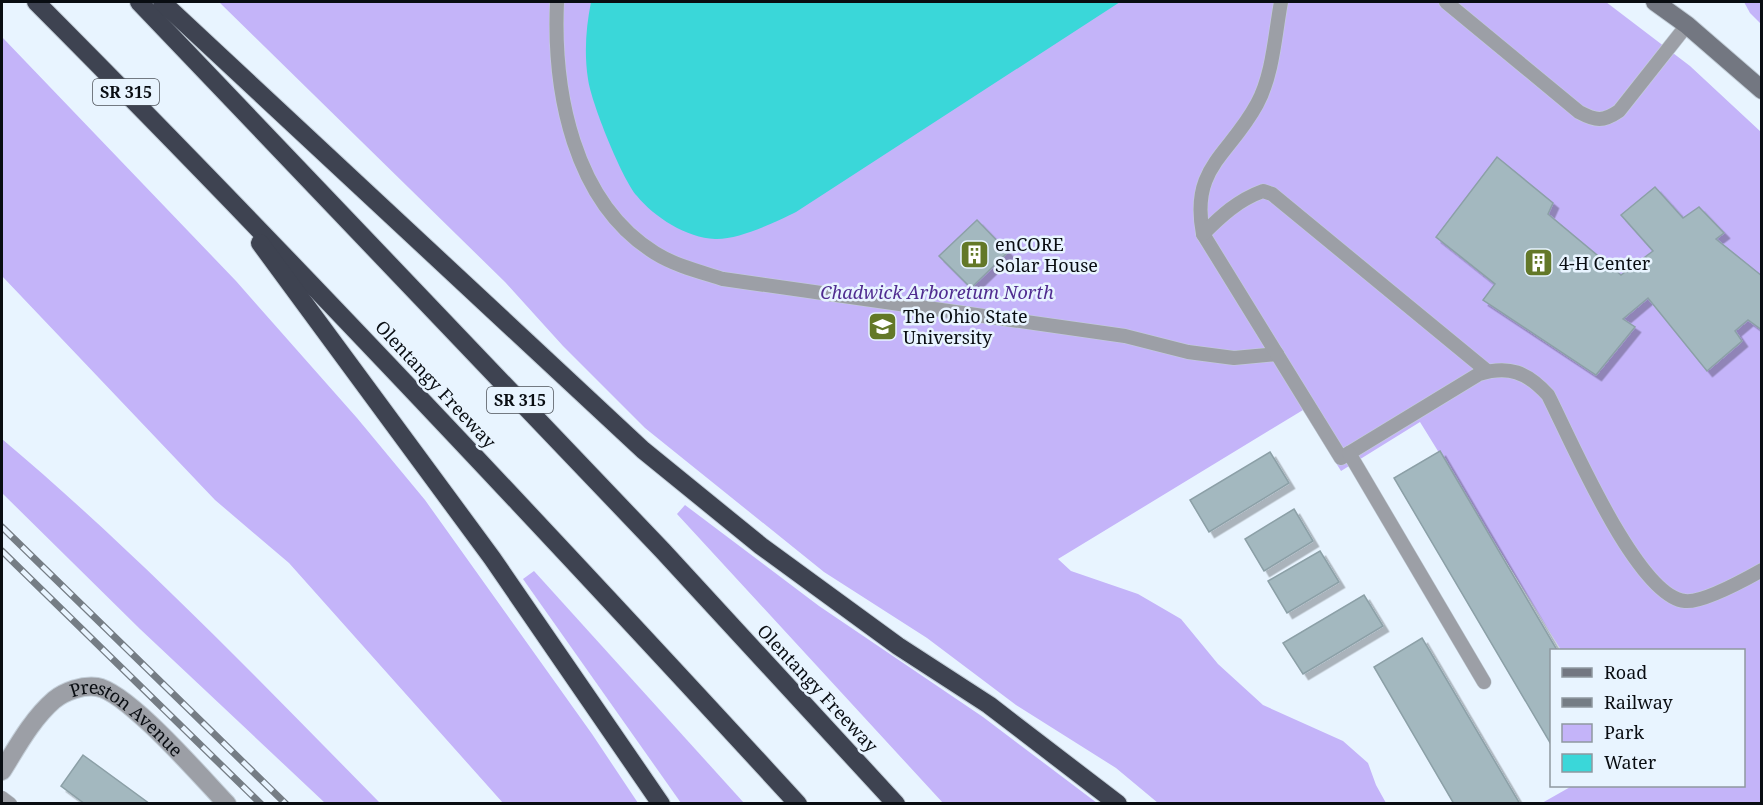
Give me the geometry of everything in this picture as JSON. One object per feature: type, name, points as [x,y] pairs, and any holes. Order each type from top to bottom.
[{"type":"highway","name":"Olentangy Freeway","points":[[36,2],[217,183],[611,600],[798,804]]},
{"type":"highway","name":"Olentangy Freeway","points":[[139,2],[663,551],[896,804]]},
{"type":"highway","points":[[162,2],[643,450],[761,546],[898,646],[989,705],[1118,804]]},
{"type":"highway","points":[[217,183],[492,558],[661,804]]},
{"type":"street","points":[[1668,5],[1687,25],[1761,90]]},
{"type":"street","name":"Preston Avenue","points":[[2,771],[36,721],[55,699],[76,689],[98,687],[131,706],[227,804]]},
{"type":"lane","points":[[557,2],[558,79],[576,147],[592,184],[612,215],[636,239],[656,254],[681,266],[723,279],[1125,336],[1188,352],[1234,358],[1277,354]]},
{"type":"lane","points":[[1281,2],[1265,85],[1258,104],[1201,187],[1198,209],[1203,234],[1341,458],[1479,374],[1500,368],[1516,372],[1537,383],[1548,395],[1630,552],[1648,577],[1671,596],[1686,601],[1703,598],[1761,570]]},
{"type":"lane","points":[[1446,2],[1579,112],[1595,121],[1607,119],[1619,111],[1687,25]]},
{"type":"lane","points":[[1203,234],[1230,208],[1248,196],[1263,191],[1272,194],[1488,371]]},
{"type":"lane","points":[[1349,453],[1484,682]]},
{"type":"lane","points":[[2,798],[10,804]]},
{"type":"green space","name":"Chadwick Arboretum North","points":[[219,2],[1606,2],[1690,66],[1761,132],[1761,803],[1542,803],[1570,787],[1745,787],[1745,649],[1560,649],[1420,422],[1341,471],[1303,410],[1058,559],[1071,571],[1138,594],[1181,619],[1218,664],[1263,705],[1343,741],[1368,763],[1386,803],[1158,803],[1116,768],[1016,705],[927,638],[824,572],[645,428],[563,346],[505,282]]},
{"type":"green space","points":[[1744,2],[1761,2],[1761,24],[1750,13]]},
{"type":"green space","points":[[2,37],[236,281],[357,418],[425,500],[592,734],[638,803],[503,803],[289,563],[215,500],[2,276]]},
{"type":"green space","points":[[2,439],[148,571],[380,803],[325,803],[140,629],[2,493]]},
{"type":"green space","points":[[685,505],[819,606],[983,717],[1097,803],[943,803],[677,514]]},
{"type":"green space","points":[[534,571],[744,803],[681,803],[523,579]]},
{"type":"water","points":[[591,2],[1120,2],[796,212],[745,234],[715,239],[693,235],[662,219],[637,196],[623,174],[590,90],[586,40]]},
{"type":"building","name":"4-H Center","points":[[1497,157],[1553,203],[1548,214],[1621,275],[1653,251],[1621,215],[1655,187],[1683,218],[1699,207],[1724,233],[1716,239],[1762,276],[1762,330],[1748,320],[1735,331],[1742,341],[1707,371],[1648,298],[1623,319],[1635,327],[1596,375],[1483,300],[1495,284],[1436,237]]},
{"type":"building","name":"enCORE Solar House","points":[[977,220],[1008,252],[971,288],[939,256]]},
{"type":"building","points":[[1440,451],[1556,649],[1550,649],[1550,743],[1394,478]]},
{"type":"building","points":[[1270,452],[1289,483],[1209,532],[1190,500]]},
{"type":"building","points":[[1294,509],[1313,541],[1264,571],[1245,539]]},
{"type":"building","points":[[1320,551],[1339,582],[1287,613],[1268,581]]},
{"type":"building","points":[[1364,595],[1383,626],[1303,674],[1283,643]]},
{"type":"building","points":[[1422,638],[1520,804],[1454,804],[1374,667]]},
{"type":"building","points":[[83,755],[150,804],[85,804],[61,786]]},
{"type":"railway","points":[[2,527],[286,804]]},
{"type":"railway","points":[[2,551],[261,804]]},
{"type":"place","name":"enCORE Solar House","points":[[974,254]]},
{"type":"place","name":"4-H Center","points":[[1538,263]]},
{"type":"place","name":"The Ohio State University","points":[[882,326]]}]
